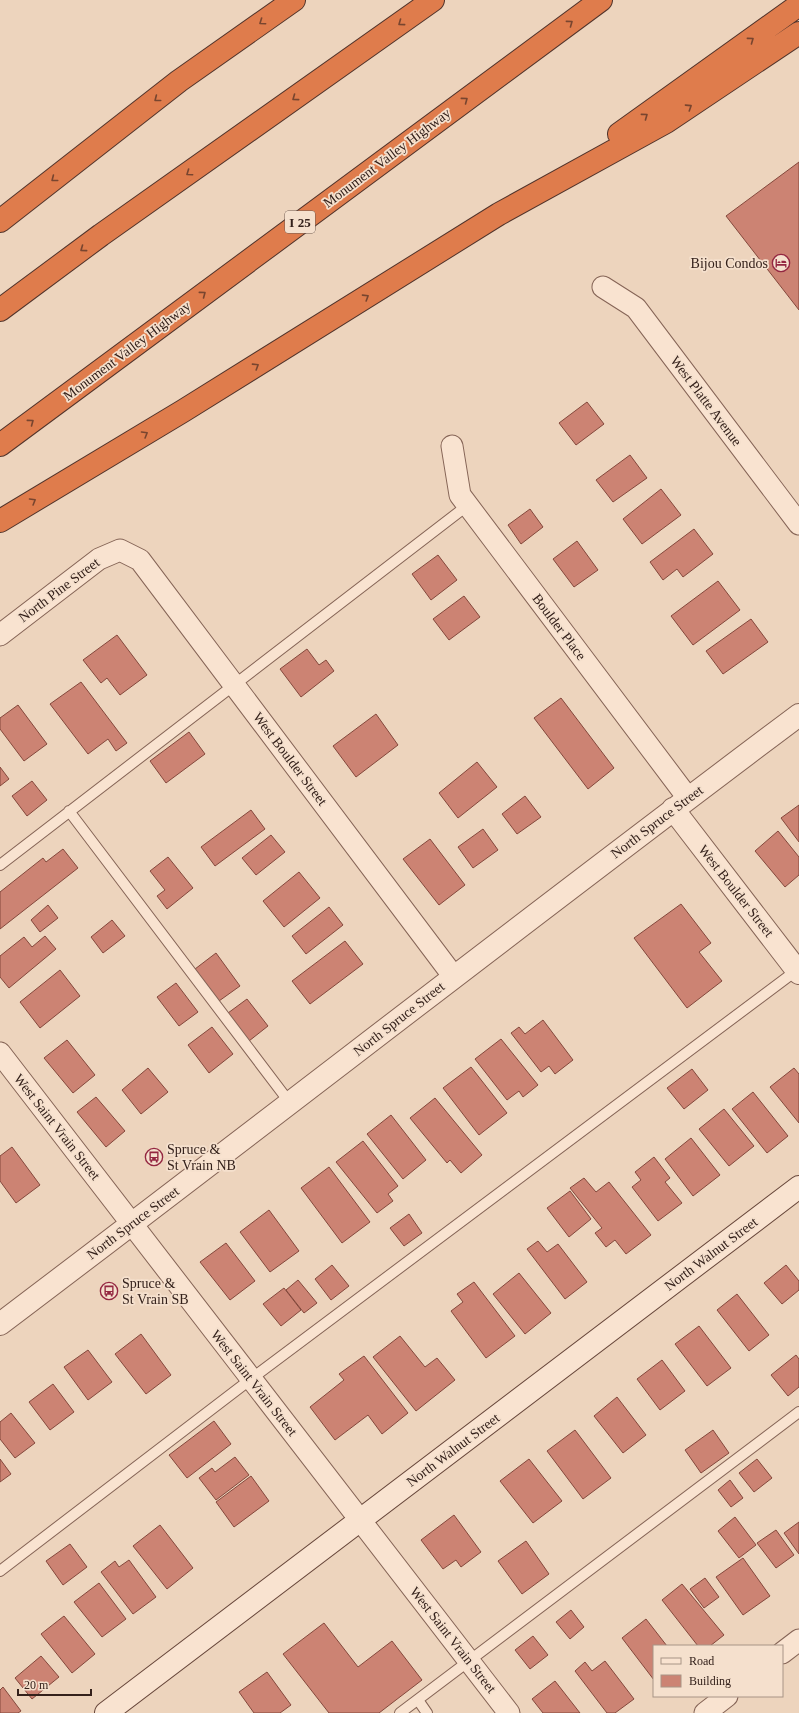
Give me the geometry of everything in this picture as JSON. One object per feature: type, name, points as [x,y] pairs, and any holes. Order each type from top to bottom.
[{"type":"highway","points":[[0,221],[178,81],[294,0]]},
{"type":"highway","points":[[0,310],[102,235],[432,0]]},
{"type":"highway","name":"Monument Valley Highway","points":[[0,445],[601,0]]},
{"type":"highway","points":[[545,188],[799,5]]},
{"type":"highway","points":[[0,521],[183,411],[499,214],[666,122],[799,32]]},
{"type":"street","name":"West Platte Avenue","points":[[603,287],[636,308],[799,524]]},
{"type":"street","name":"Boulder Place","points":[[452,446],[460,495],[681,804]]},
{"type":"street","name":"West Boulder Street","points":[[120,550],[140,560],[454,977]]},
{"type":"street","name":"North Pine Street","points":[[0,635],[99,559],[120,550]]},
{"type":"street","name":"North Spruce Street","points":[[0,1324],[799,715]]},
{"type":"street","name":"West Boulder Street","points":[[681,804],[798,972]]},
{"type":"street","name":"West Saint Vrain Street","points":[[0,1053],[510,1713]]},
{"type":"street","name":"North Walnut Street","points":[[106,1713],[799,1187]]},
{"type":"street","points":[[783,1652],[799,1640]]},
{"type":"street","points":[[705,1713],[726,1697]]},
{"type":"lane","points":[[0,865],[468,506]]},
{"type":"lane","points":[[69,811],[290,1103]]},
{"type":"lane","points":[[0,1571],[251,1379],[798,972]]},
{"type":"lane","points":[[400,1713],[799,1412]]},
{"type":"lane","points":[[418,1700],[427,1713]]},
{"type":"building","name":"Bijou Condos","points":[[799,162],[799,310],[726,216]]},
{"type":"building","points":[[587,402],[604,424],[576,445],[559,423]]},
{"type":"building","points":[[630,455],[647,478],[613,502],[596,480]]},
{"type":"building","points":[[661,489],[681,515],[642,544],[623,519]]},
{"type":"building","points":[[530,509],[543,527],[521,544],[508,525]]},
{"type":"building","points":[[694,529],[713,554],[683,577],[677,569],[663,580],[650,562]]},
{"type":"building","points":[[577,541],[598,570],[574,587],[553,559]]},
{"type":"building","points":[[438,555],[457,580],[431,600],[412,574]]},
{"type":"building","points":[[718,581],[740,610],[693,645],[671,616]]},
{"type":"building","points":[[464,596],[480,617],[449,640],[433,619]]},
{"type":"building","points":[[751,619],[768,642],[723,674],[706,651]]},
{"type":"building","points":[[117,635],[147,675],[120,695],[107,678],[101,683],[83,660]]},
{"type":"building","points":[[307,649],[319,665],[326,660],[334,671],[301,697],[280,669]]},
{"type":"building","points":[[81,682],[127,743],[116,751],[108,739],[88,754],[50,704]]},
{"type":"building","points":[[561,698],[614,768],[588,789],[534,718]]},
{"type":"building","points":[[18,705],[47,744],[24,761],[0,729],[0,718]]},
{"type":"building","points":[[376,714],[398,745],[356,777],[333,746]]},
{"type":"building","points":[[189,732],[205,754],[166,783],[150,761]]},
{"type":"building","points":[[477,762],[497,787],[458,818],[439,793]]},
{"type":"building","points":[[0,767],[9,779],[0,786]]},
{"type":"building","points":[[32,781],[47,800],[27,816],[12,796]]},
{"type":"building","points":[[525,796],[541,817],[517,834],[502,814]]},
{"type":"building","points":[[799,805],[799,842],[781,818]]},
{"type":"building","points":[[251,810],[265,829],[215,866],[201,847]]},
{"type":"building","points":[[483,829],[498,850],[473,868],[458,847]]},
{"type":"building","points":[[778,831],[799,857],[799,875],[785,887],[755,851]]},
{"type":"building","points":[[271,835],[285,852],[256,875],[242,858]]},
{"type":"building","points":[[430,839],[465,885],[439,905],[403,859]]},
{"type":"building","points":[[63,849],[78,868],[0,929],[0,892],[43,858],[46,862]]},
{"type":"building","points":[[168,857],[193,888],[167,909],[157,896],[165,890],[150,871]]},
{"type":"building","points":[[299,872],[320,898],[284,927],[263,901]]},
{"type":"building","points":[[681,904],[711,943],[699,952],[722,981],[687,1008],[634,938]]},
{"type":"building","points":[[48,905],[58,918],[40,932],[31,920]]},
{"type":"building","points":[[329,907],[343,925],[306,954],[292,936]]},
{"type":"building","points":[[112,920],[125,936],[103,953],[91,937]]},
{"type":"building","points":[[45,936],[56,949],[9,988],[0,977],[0,956],[24,937],[32,947]]},
{"type":"building","points":[[345,941],[363,964],[310,1004],[292,981]]},
{"type":"building","points":[[216,953],[240,986],[219,1001],[195,969]]},
{"type":"building","points":[[60,970],[80,996],[40,1028],[20,1002]]},
{"type":"building","points":[[176,983],[198,1012],[179,1026],[157,997]]},
{"type":"building","points":[[247,999],[268,1026],[249,1041],[228,1013]]},
{"type":"building","points":[[543,1020],[573,1060],[555,1074],[549,1066],[541,1072],[511,1033],[519,1027],[525,1034]]},
{"type":"building","points":[[212,1027],[233,1054],[209,1073],[188,1045]]},
{"type":"building","points":[[501,1039],[538,1085],[523,1097],[519,1091],[507,1100],[475,1059]]},
{"type":"building","points":[[67,1040],[95,1075],[73,1093],[44,1058]]},
{"type":"building","points":[[471,1067],[507,1113],[479,1135],[443,1088]]},
{"type":"building","points":[[148,1068],[168,1092],[141,1114],[122,1090]]},
{"type":"building","points":[[794,1068],[799,1074],[799,1123],[770,1087]]},
{"type":"building","points":[[692,1069],[708,1090],[684,1109],[667,1088]]},
{"type":"building","points":[[753,1092],[788,1136],[767,1153],[732,1109]]},
{"type":"building","points":[[96,1097],[125,1131],[106,1147],[77,1112]]},
{"type":"building","points":[[435,1098],[482,1155],[461,1173],[450,1160],[447,1163],[410,1118]]},
{"type":"building","points":[[724,1109],[754,1146],[729,1166],[699,1129]]},
{"type":"building","points":[[391,1115],[426,1160],[403,1179],[367,1134]]},
{"type":"building","points":[[691,1138],[720,1175],[693,1196],[665,1159]]},
{"type":"building","points":[[363,1141],[398,1186],[388,1194],[393,1201],[377,1213],[336,1162]]},
{"type":"building","points":[[12,1147],[40,1185],[16,1203],[0,1181],[0,1156]]},
{"type":"building","points":[[654,1157],[670,1178],[665,1182],[682,1203],[658,1221],[632,1187],[641,1180],[635,1172]]},
{"type":"building","points":[[329,1167],[370,1222],[342,1243],[301,1188]]},
{"type":"building","points":[[584,1178],[596,1192],[609,1182],[651,1235],[626,1254],[615,1240],[606,1247],[595,1233],[602,1228],[570,1188]]},
{"type":"building","points":[[570,1191],[591,1219],[569,1237],[547,1208]]},
{"type":"building","points":[[269,1210],[299,1251],[270,1272],[240,1232]]},
{"type":"building","points":[[409,1214],[422,1233],[404,1246],[390,1228]]},
{"type":"building","points":[[538,1241],[547,1252],[558,1244],[587,1282],[565,1299],[527,1249]]},
{"type":"building","points":[[226,1243],[255,1281],[230,1300],[200,1262]]},
{"type":"building","points":[[332,1265],[349,1286],[331,1300],[315,1279]]},
{"type":"building","points":[[786,1265],[799,1281],[799,1290],[782,1304],[764,1283]]},
{"type":"building","points":[[519,1273],[551,1313],[525,1334],[493,1294]]},
{"type":"building","points":[[298,1280],[317,1303],[304,1313],[286,1290]]},
{"type":"building","points":[[474,1282],[515,1336],[486,1358],[451,1311],[463,1302],[457,1294]]},
{"type":"building","points":[[284,1288],[301,1310],[281,1326],[263,1304]]},
{"type":"building","points":[[737,1294],[769,1335],[749,1351],[717,1310]]},
{"type":"building","points":[[699,1326],[731,1368],[707,1386],[675,1344]]},
{"type":"building","points":[[141,1334],[171,1375],[146,1394],[115,1354]]},
{"type":"building","points":[[400,1336],[425,1367],[437,1358],[455,1380],[416,1411],[373,1357]]},
{"type":"building","points":[[88,1350],[112,1382],[88,1400],[64,1367]]},
{"type":"building","points":[[796,1355],[799,1359],[799,1387],[788,1396],[771,1375]]},
{"type":"building","points":[[364,1356],[408,1413],[382,1434],[368,1415],[335,1440],[310,1407],[344,1380],[339,1374]]},
{"type":"building","points":[[662,1360],[685,1391],[660,1410],[637,1379]]},
{"type":"building","points":[[53,1384],[74,1412],[50,1430],[29,1402]]},
{"type":"building","points":[[617,1397],[646,1435],[623,1453],[594,1416]]},
{"type":"building","points":[[11,1413],[35,1443],[15,1458],[0,1439],[0,1422]]},
{"type":"building","points":[[214,1421],[231,1444],[187,1478],[169,1455]]},
{"type":"building","points":[[575,1430],[611,1478],[583,1499],[547,1451]]},
{"type":"building","points":[[713,1430],[729,1453],[701,1473],[685,1450]]},
{"type":"building","points":[[235,1457],[249,1475],[216,1500],[199,1478],[212,1468],[215,1472]]},
{"type":"building","points":[[0,1459],[11,1474],[0,1482]]},
{"type":"building","points":[[529,1459],[562,1501],[533,1523],[500,1481]]},
{"type":"building","points":[[757,1459],[772,1478],[754,1492],[739,1473]]},
{"type":"building","points":[[251,1476],[269,1501],[234,1527],[216,1502]]},
{"type":"building","points":[[730,1480],[743,1498],[731,1507],[718,1490]]},
{"type":"building","points":[[454,1515],[481,1552],[461,1567],[456,1560],[443,1569],[421,1540]]},
{"type":"building","points":[[735,1517],[756,1545],[739,1558],[718,1531]]},
{"type":"building","points":[[799,1522],[799,1554],[784,1533]]},
{"type":"building","points":[[160,1525],[193,1568],[167,1589],[133,1546]]},
{"type":"building","points":[[776,1530],[794,1555],[776,1568],[757,1543]]},
{"type":"building","points":[[526,1541],[549,1574],[522,1594],[498,1561]]},
{"type":"building","points":[[70,1544],[87,1567],[63,1585],[46,1561]]},
{"type":"building","points":[[743,1558],[770,1596],[743,1615],[716,1577]]},
{"type":"building","points":[[129,1560],[156,1597],[133,1614],[101,1572],[115,1561],[119,1567]]},
{"type":"building","points":[[705,1578],[719,1597],[704,1608],[690,1589]]},
{"type":"building","points":[[99,1583],[126,1619],[102,1637],[74,1602]]},
{"type":"building","points":[[682,1584],[724,1635],[711,1645],[697,1645],[662,1600]]},
{"type":"building","points":[[571,1610],[584,1627],[570,1639],[556,1622]]},
{"type":"building","points":[[64,1616],[95,1654],[72,1673],[41,1634]]},
{"type":"building","points":[[646,1619],[666,1645],[653,1645],[653,1679],[622,1638]]},
{"type":"building","points":[[324,1623],[358,1667],[392,1641],[422,1680],[379,1713],[329,1713],[283,1654]]},
{"type":"building","points":[[533,1636],[548,1655],[530,1669],[515,1650]]},
{"type":"building","points":[[41,1656],[59,1677],[32,1699],[15,1678]]},
{"type":"building","points":[[605,1661],[634,1699],[615,1713],[607,1713],[575,1671],[585,1662],[592,1671]]},
{"type":"building","points":[[267,1672],[291,1705],[280,1713],[254,1713],[239,1692]]},
{"type":"building","points":[[555,1681],[580,1713],[543,1713],[532,1699]]},
{"type":"building","points":[[3,1687],[21,1711],[18,1713],[0,1713],[0,1690]]},
{"type":"place","name":"Bijou Condos","points":[[781,263]]},
{"type":"place","name":"Spruce & St Vrain NB","points":[[154,1157]]},
{"type":"place","name":"Spruce & St Vrain SB","points":[[109,1291]]}]
